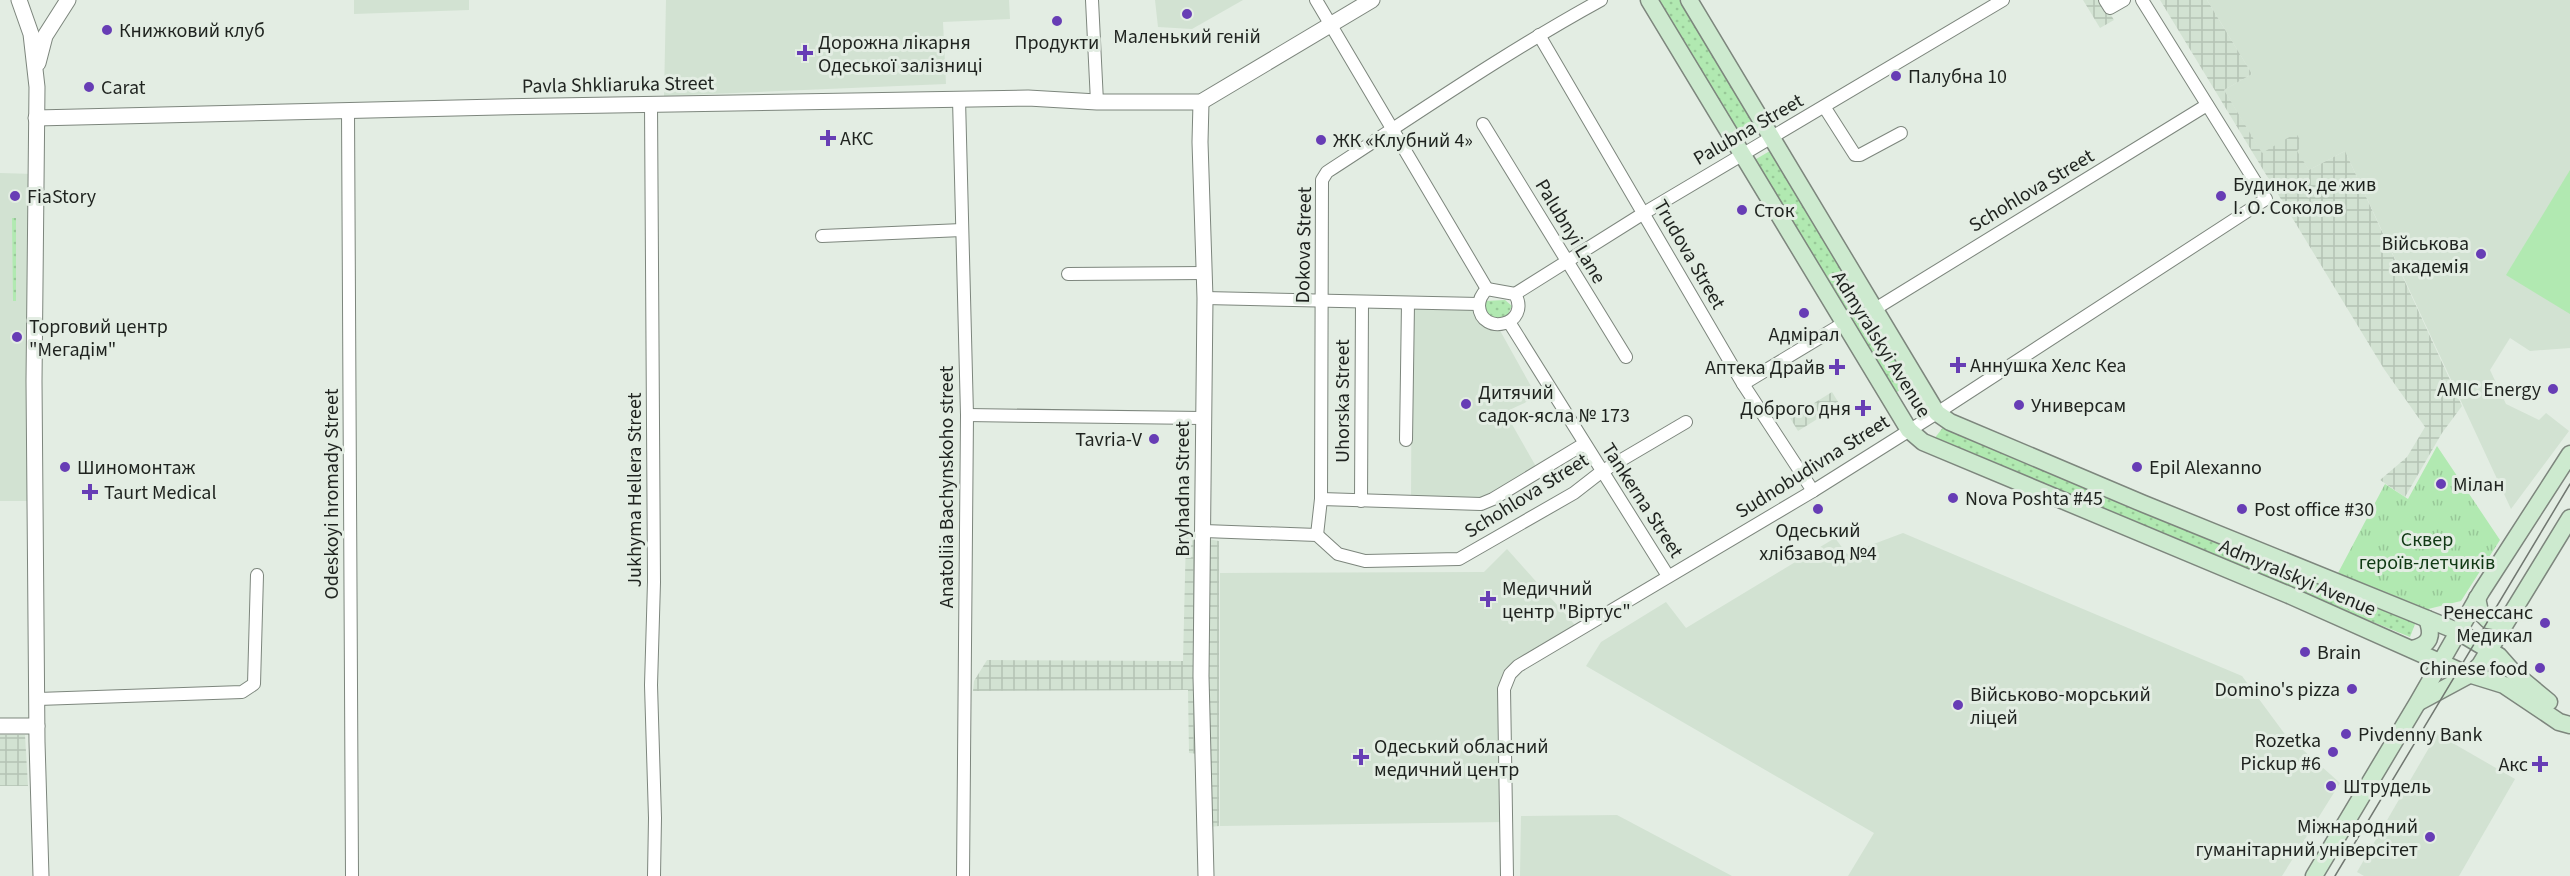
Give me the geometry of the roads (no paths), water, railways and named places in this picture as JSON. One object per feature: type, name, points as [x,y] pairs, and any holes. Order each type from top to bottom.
[{"type":"main road","name":"Admyralskyi Avenue","points":[[1649,0],[1909,430],[1930,446],[2440,662],[2504,685],[2559,722],[2569,724]]},
{"type":"main road","name":"Admyralskyi Avenue","points":[[1689,0],[1937,413],[1950,422],[2070,474],[2457,631],[2491,650],[2538,694],[2565,714],[2569,724]]},
{"type":"main road","points":[[2314,876],[2418,702],[2457,631],[2570,454]]},
{"type":"main road","points":[[2418,702],[2471,674],[2491,650],[2508,618],[2570,518]]},
{"type":"main road","points":[[2478,598],[2480,612],[2488,620],[2500,622],[2508,618]]},
{"type":"main road","points":[[2412,649],[2421,647],[2431,637],[2427,618]]},
{"type":"street","points":[[19,0],[31,34],[36,69],[34,353],[37,726],[41,876]]},
{"type":"street","points":[[36,69],[45,36],[68,0]]},
{"type":"street","points":[[1092,0],[1097,102]]},
{"type":"street","points":[[1316,0],[1487,290]]},
{"type":"street","points":[[1201,102],[1372,0]]},
{"type":"street","name":"Dokova Street","points":[[1317,534],[1321,499],[1322,180],[1327,172],[1447,91],[1601,0]]},
{"type":"street","name":"Palubna Street","points":[[1515,294],[1644,213],[1825,108],[2003,0]]},
{"type":"street","points":[[2105,0],[2110,8],[2124,0]]},
{"type":"street","points":[[2142,0],[2207,105]]},
{"type":"street","name":"Trudova Street","points":[[1539,35],[1743,384],[1813,491]]},
{"type":"street","name":"Pavla Shkliaruka Street","points":[[36,118],[1028,98],[1097,102],[1201,102]]},
{"type":"street","name":"Anatoliia Bachynskoho street","points":[[959,99],[967,415],[963,876]]},
{"type":"street","name":"Bryhadna Street","points":[[1201,102],[1205,298],[1202,418],[1204,531],[1200,676],[1206,876]]},
{"type":"street","name":"Jukhyma Hellera Street","points":[[651,105],[654,582],[651,686],[654,876]]},
{"type":"street","name":"Sudnobudivna Street","points":[[1507,876],[1504,689],[1510,674],[1518,666],[1813,491],[2266,199],[2207,105]]},
{"type":"street","name":"Schohlova Street","points":[[1875,309],[2207,105]]},
{"type":"street","points":[[1825,108],[1855,155],[1860,155],[1901,133]]},
{"type":"street","name":"Odeskoyi hromady Street","points":[[348,111],[352,876]]},
{"type":"street","name":"Palubnyi Lane","points":[[1483,124],[1626,357]]},
{"type":"street","points":[[822,236],[963,230]]},
{"type":"street","points":[[1068,274],[1204,273]]},
{"type":"street","points":[[1487,290],[1515,294],[1519,301],[1519,309],[1509,322],[1501,325],[1492,324],[1485,319],[1479,304],[1482,294],[1487,290]]},
{"type":"street","points":[[1205,298],[1479,304]]},
{"type":"street","name":"Uhorska Street","points":[[1361,501],[1362,302]]},
{"type":"street","points":[[1406,440],[1408,303]]},
{"type":"street","name":"Tankerna Street","points":[[1509,322],[1668,576]]},
{"type":"street","points":[[1743,384],[1844,323]]},
{"type":"street","points":[[967,415],[1202,418]]},
{"type":"street","name":"Schohlova Street","points":[[1317,534],[1338,554],[1365,561],[1459,559],[1574,493],[1601,472],[1686,422]]},
{"type":"street","points":[[1321,499],[1481,504],[1584,444]]},
{"type":"street","points":[[1204,531],[1317,534]]},
{"type":"street","points":[[38,699],[242,692],[248,689],[254,684],[257,575]]},
{"type":"street","points":[[0,726],[37,726]]},
{"type":"tram line","points":[[2335,876],[2570,484]]},
{"type":"place","name":"Маленький геній","points":[[1187,14]]},
{"type":"place","name":"Продукти","points":[[1057,21]]},
{"type":"place","name":"Книжковий клуб","points":[[107,30]]},
{"type":"place","name":"Дорожна лікарня Одеської залізниці","points":[[805,53]]},
{"type":"place","name":"Палубна 10","points":[[1896,76]]},
{"type":"place","name":"Carat","points":[[89,87]]},
{"type":"place","name":"АКС","points":[[828,138]]},
{"type":"place","name":"ЖК «Клубний 4»","points":[[1321,140]]},
{"type":"place","name":"FiaStory","points":[[15,196]]},
{"type":"place","name":"Будинок, де жив І. О. Соколов","points":[[2221,196]]},
{"type":"place","name":"Сток","points":[[1742,210]]},
{"type":"place","name":"Військова академія","points":[[2481,254]]},
{"type":"place","name":"Адмірал","points":[[1804,313]]},
{"type":"place","name":"Торговий центр \"Мегадім\"","points":[[17,337]]},
{"type":"place","name":"Аннушка Хелс Кеа","points":[[1958,365]]},
{"type":"place","name":"Аптека Драйв","points":[[1837,367]]},
{"type":"place","name":"AMIC Energy","points":[[2553,389]]},
{"type":"place","name":"Дитячий садок-ясла № 173","points":[[1466,404]]},
{"type":"place","name":"Универсам","points":[[2019,405]]},
{"type":"place","name":"Доброго дня","points":[[1863,408]]},
{"type":"place","name":"Tavria-V","points":[[1154,439]]},
{"type":"place","name":"Шиномонтаж","points":[[65,467]]},
{"type":"place","name":"Epil Alexanno","points":[[2137,467]]},
{"type":"place","name":"Мілан","points":[[2441,484]]},
{"type":"place","name":"Taurt Medical","points":[[90,492]]},
{"type":"place","name":"Nova Poshta #45","points":[[1953,498]]},
{"type":"place","name":"Одеський хлібзавод №4","points":[[1818,509]]},
{"type":"place","name":"Post office #30","points":[[2242,509]]},
{"type":"place","name":"Медичний центр \"Віртус\"","points":[[1488,599]]},
{"type":"place","name":"Ренессанс Медикал","points":[[2545,623]]},
{"type":"place","name":"Brain","points":[[2305,652]]},
{"type":"place","name":"Chinese food","points":[[2540,668]]},
{"type":"place","name":"Domino's pizza","points":[[2352,689]]},
{"type":"place","name":"Військово-морський ліцей","points":[[1958,705]]},
{"type":"place","name":"Pivdenny Bank","points":[[2346,734]]},
{"type":"place","name":"Rozetka Pickup #6","points":[[2333,752]]},
{"type":"place","name":"Одеський обласний медичний центр","points":[[1361,757]]},
{"type":"place","name":"Акс","points":[[2540,764]]},
{"type":"place","name":"Штрудель","points":[[2331,786]]},
{"type":"place","name":"Міжнародний гуманітарний універсітет","points":[[2430,837]]},
{"type":"park label","name":"Сквер героїв-летчиків","points":[[2427,550]]}]
